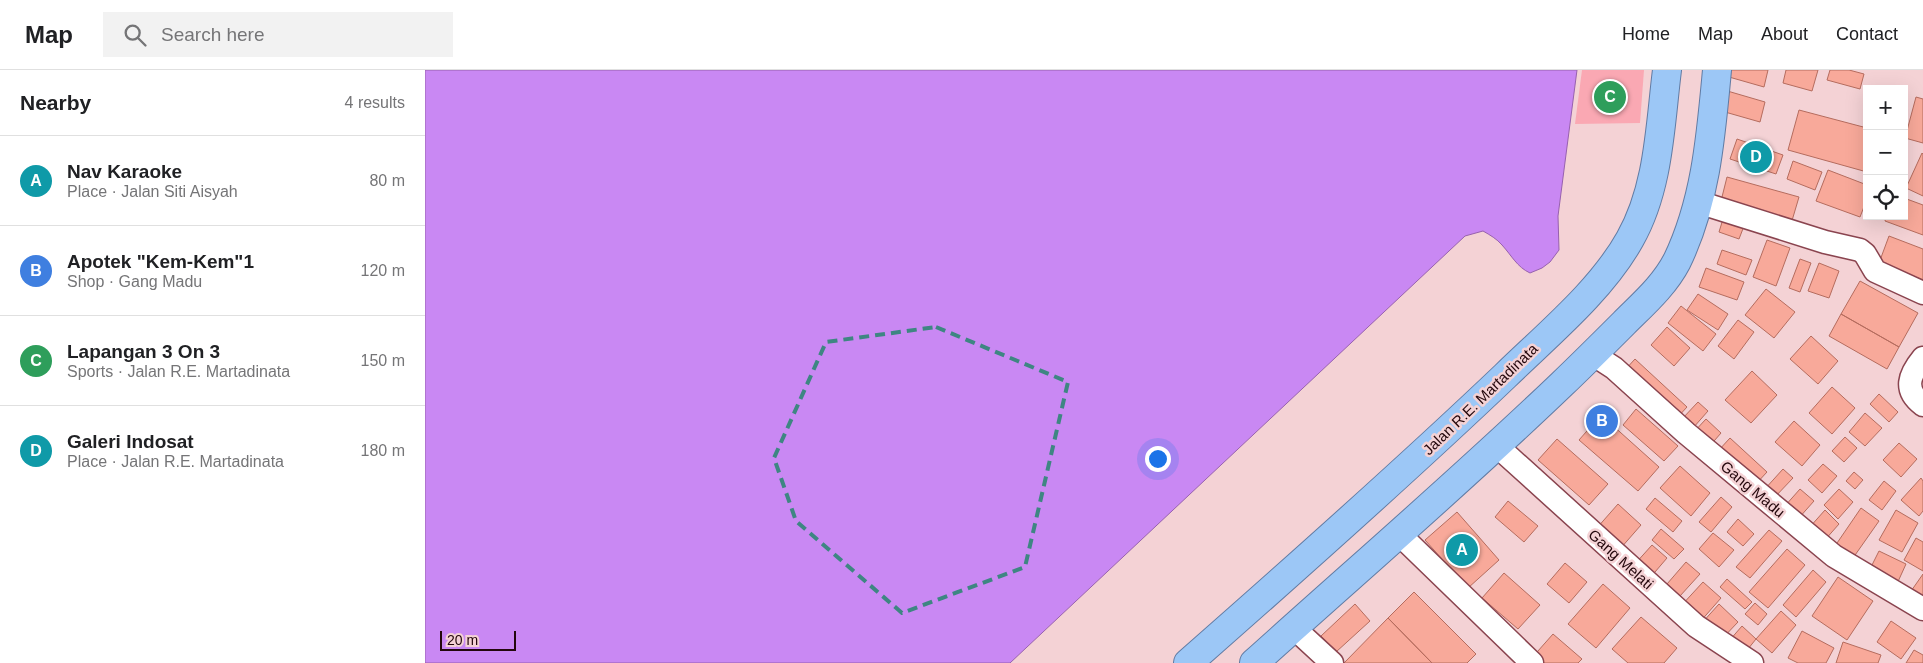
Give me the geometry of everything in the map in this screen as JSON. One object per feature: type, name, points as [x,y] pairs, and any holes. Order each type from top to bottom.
[{"type":"highway","name":"Jalan R.E. Martadinata","points":[[1188,663],[1426,452],[1592,289],[1630,239],[1646,202],[1656,164],[1667,70]]},
{"type":"highway","points":[[1254,663],[1497,446],[1595,353],[1650,298],[1667,277],[1691,229],[1698,202],[1709,154],[1717,70]]},
{"type":"street","points":[[1698,202],[1825,242],[1860,250],[1865,254],[1875,271],[1923,292]]},
{"type":"street","name":"Gang Madu","points":[[1595,353],[1615,368],[1686,433],[1833,556],[1923,609]]},
{"type":"street","points":[[1923,358],[1913,371],[1911,384],[1914,398],[1923,405]]},
{"type":"street","name":"Gang Melati","points":[[1497,446],[1695,626],[1752,663]]},
{"type":"street","points":[[1399,534],[1532,663]]},
{"type":"street","points":[[1293,627],[1331,663]]},
{"type":"highlighted area","points":[[936,327],[1068,382],[1025,567],[902,613],[796,521],[774,458],[826,342]]},
{"type":"shaded area","points":[[425,70],[1577,70],[1558,216],[1559,250],[1550,262],[1530,273],[1518,264],[1498,241],[1483,231],[1465,236],[1010,663],[425,663]]},
{"type":"shaded area","points":[[1582,70],[1644,70],[1640,123],[1575,124]]},
{"type":"building","points":[[1723,70],[1768,70],[1764,87],[1722,75]]},
{"type":"building","points":[[1786,70],[1818,70],[1812,91],[1783,83]]},
{"type":"building","points":[[1830,70],[1849,70],[1864,74],[1860,89],[1827,80]]},
{"type":"building","points":[[1724,90],[1765,102],[1760,122],[1718,110]]},
{"type":"building","points":[[1916,97],[1923,99],[1923,143],[1908,139],[1908,127]]},
{"type":"building","points":[[1799,110],[1863,127],[1863,171],[1788,150]]},
{"type":"building","points":[[1737,139],[1783,155],[1776,174],[1730,159]]},
{"type":"building","points":[[1922,153],[1923,196],[1908,189],[1908,184]]},
{"type":"building","points":[[1793,161],[1822,172],[1815,190],[1787,179]]},
{"type":"building","points":[[1828,170],[1863,183],[1863,209],[1860,217],[1816,201]]},
{"type":"building","points":[[1727,177],[1799,197],[1791,224],[1720,205]]},
{"type":"building","points":[[1908,199],[1923,205],[1923,235],[1885,221],[1908,220]]},
{"type":"building","points":[[1723,219],[1744,226],[1739,239],[1719,232]]},
{"type":"building","points":[[1889,236],[1923,249],[1923,280],[1879,263]]},
{"type":"building","points":[[1767,240],[1790,248],[1776,286],[1753,277]]},
{"type":"building","points":[[1722,250],[1752,260],[1746,275],[1717,264]]},
{"type":"building","points":[[1800,259],[1811,263],[1800,292],[1789,288]]},
{"type":"building","points":[[1819,263],[1839,271],[1829,298],[1808,291]]},
{"type":"building","points":[[1706,268],[1744,282],[1737,300],[1699,287]]},
{"type":"building","points":[[1860,281],[1918,313],[1899,347],[1841,314]]},
{"type":"building","points":[[1766,289],[1795,312],[1774,338],[1745,315]]},
{"type":"building","points":[[1698,294],[1728,314],[1718,330],[1687,310]]},
{"type":"building","points":[[1681,306],[1716,334],[1703,351],[1668,323]]},
{"type":"building","points":[[1841,314],[1899,347],[1887,369],[1829,336]]},
{"type":"building","points":[[1738,320],[1754,332],[1734,359],[1718,346]]},
{"type":"building","points":[[1667,327],[1690,348],[1674,366],[1651,345]]},
{"type":"building","points":[[1811,336],[1838,361],[1818,384],[1790,359]]},
{"type":"building","points":[[1635,359],[1687,407],[1676,419],[1624,371]]},
{"type":"building","points":[[1752,371],[1777,395],[1751,423],[1725,400]]},
{"type":"building","points":[[1832,387],[1855,408],[1832,434],[1809,413]]},
{"type":"building","points":[[1879,394],[1898,412],[1889,422],[1870,404]]},
{"type":"building","points":[[1698,402],[1708,411],[1693,428],[1682,419]]},
{"type":"building","points":[[1636,409],[1678,446],[1664,461],[1623,425]]},
{"type":"building","points":[[1865,413],[1882,428],[1865,446],[1849,432]]},
{"type":"building","points":[[1601,415],[1659,467],[1638,491],[1579,440]]},
{"type":"building","points":[[1706,419],[1721,433],[1708,448],[1692,434]]},
{"type":"building","points":[[1794,421],[1820,445],[1802,466],[1775,442]]},
{"type":"building","points":[[1845,437],[1857,448],[1844,462],[1832,451]]},
{"type":"building","points":[[1730,438],[1767,472],[1755,485],[1718,451]]},
{"type":"building","points":[[1557,439],[1608,484],[1589,505],[1538,460]]},
{"type":"building","points":[[1899,443],[1917,459],[1901,477],[1883,460]]},
{"type":"building","points":[[1823,464],[1837,476],[1822,493],[1808,480]]},
{"type":"building","points":[[1680,466],[1710,493],[1691,516],[1660,488]]},
{"type":"building","points":[[1783,469],[1793,478],[1773,499],[1764,490]]},
{"type":"building","points":[[1854,472],[1863,480],[1855,489],[1846,481]]},
{"type":"building","points":[[1921,478],[1923,481],[1923,511],[1919,516],[1901,500]]},
{"type":"building","points":[[1884,481],[1896,491],[1882,510],[1869,500]]},
{"type":"building","points":[[1800,489],[1814,501],[1798,519],[1784,507]]},
{"type":"building","points":[[1839,489],[1853,502],[1838,519],[1824,505]]},
{"type":"building","points":[[1721,497],[1732,507],[1711,532],[1699,522]]},
{"type":"building","points":[[1655,498],[1682,521],[1673,532],[1646,509]]},
{"type":"building","points":[[1508,501],[1538,526],[1524,542],[1495,517]]},
{"type":"building","points":[[1618,504],[1641,525],[1620,549],[1596,529]]},
{"type":"building","points":[[1861,508],[1879,521],[1853,558],[1835,546]]},
{"type":"building","points":[[1825,510],[1839,524],[1824,541],[1809,528]]},
{"type":"building","points":[[1896,510],[1918,523],[1902,552],[1879,540]]},
{"type":"building","points":[[1457,512],[1499,560],[1468,588],[1425,540]]},
{"type":"building","points":[[1738,519],[1754,534],[1743,546],[1727,532]]},
{"type":"building","points":[[1661,529],[1684,549],[1674,559],[1652,540]]},
{"type":"building","points":[[1769,530],[1782,541],[1750,578],[1736,567]]},
{"type":"building","points":[[1713,533],[1734,550],[1719,567],[1699,549]]},
{"type":"building","points":[[1916,538],[1923,542],[1923,571],[1904,560]]},
{"type":"building","points":[[1652,545],[1667,558],[1649,579],[1634,565]]},
{"type":"building","points":[[1787,549],[1805,565],[1768,608],[1749,592]]},
{"type":"building","points":[[1879,551],[1906,564],[1896,586],[1868,573]]},
{"type":"building","points":[[1686,562],[1700,574],[1680,596],[1667,584]]},
{"type":"building","points":[[1565,563],[1587,582],[1569,603],[1547,584]]},
{"type":"building","points":[[1813,570],[1826,582],[1796,617],[1783,605]]},
{"type":"building","points":[[1504,573],[1540,605],[1518,629],[1482,598]]},
{"type":"building","points":[[1923,574],[1923,603],[1909,594]]},
{"type":"building","points":[[1838,577],[1873,601],[1847,640],[1812,616]]},
{"type":"building","points":[[1727,579],[1752,602],[1745,609],[1720,587]]},
{"type":"building","points":[[1703,582],[1721,598],[1699,623],[1680,607]]},
{"type":"building","points":[[1603,584],[1630,608],[1596,648],[1568,624]]},
{"type":"building","points":[[1414,592],[1476,654],[1467,663],[1432,663],[1388,618]]},
{"type":"building","points":[[1755,603],[1767,614],[1758,625],[1745,614]]},
{"type":"building","points":[[1355,604],[1370,621],[1336,652],[1321,636]]},
{"type":"building","points":[[1719,604],[1738,622],[1720,641],[1701,624]]},
{"type":"building","points":[[1781,611],[1796,625],[1772,653],[1756,639]]},
{"type":"building","points":[[1641,617],[1677,648],[1664,663],[1628,663],[1612,649]]},
{"type":"building","points":[[1388,618],[1432,663],[1344,663]]},
{"type":"building","points":[[1891,621],[1916,638],[1901,659],[1877,642]]},
{"type":"building","points":[[1742,626],[1756,639],[1744,654],[1729,641]]},
{"type":"building","points":[[1802,631],[1834,648],[1826,663],[1798,663],[1788,658]]},
{"type":"building","points":[[1553,634],[1582,659],[1578,663],[1534,663],[1530,660]]},
{"type":"building","points":[[1843,642],[1881,655],[1878,663],[1836,663]]},
{"type":"building","points":[[1914,650],[1923,655],[1923,663],[1906,663]]},
{"type":"place","name":"Lapangan 3 On 3","points":[[1610,97]]},
{"type":"place","name":"Galeri Indosat","points":[[1756,157]]},
{"type":"place","name":"Apotek \"Kem-Kem\"1","points":[[1602,421]]},
{"type":"place","name":"Nav Karaoke","points":[[1462,550]]}]
